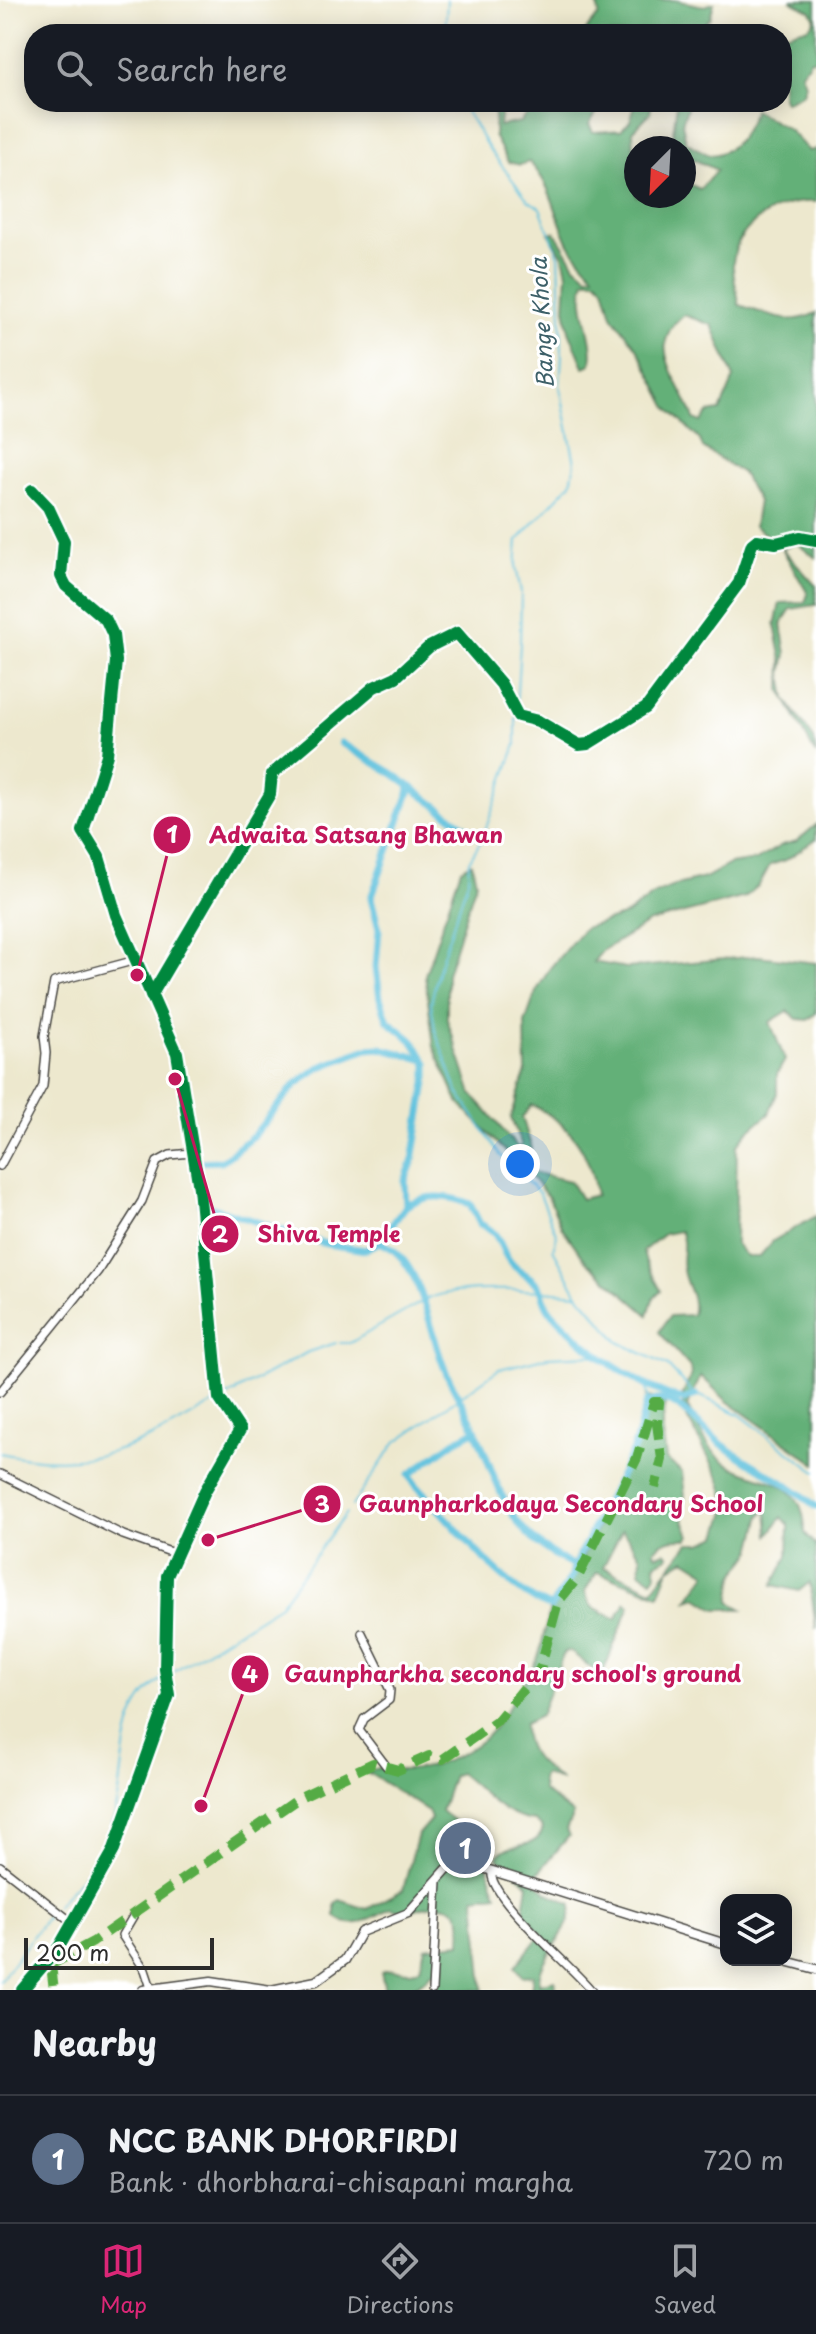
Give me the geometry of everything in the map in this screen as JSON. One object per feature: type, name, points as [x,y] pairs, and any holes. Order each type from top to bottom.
[{"type":"street","points":[[22,1990],[59,1947],[113,1852],[169,1695],[167,1576],[205,1491],[240,1430],[219,1398],[199,1188],[177,1053],[116,915],[99,857],[83,831],[107,755],[116,661],[113,635],[106,620],[66,586],[61,576],[64,541],[48,507],[32,490]]},
{"type":"street","points":[[151,996],[270,794],[272,774],[374,687],[396,677],[429,647],[457,633],[501,684],[518,716],[538,721],[579,745],[588,744],[646,708],[739,583],[752,544],[757,540],[776,543],[800,537],[816,540]]},
{"type":"street","points":[[0,1166],[43,1086],[44,1036],[54,982],[136,960]]},
{"type":"street","points":[[0,1142],[9,1147]]},
{"type":"street","points":[[0,1392],[98,1271],[142,1201],[157,1162],[170,1155],[191,1153]]},
{"type":"street","points":[[0,1474],[123,1535],[176,1554]]},
{"type":"street","points":[[362,1633],[390,1690],[389,1700],[364,1719],[359,1730],[387,1767]]},
{"type":"street","points":[[135,1913],[122,1935],[145,1970],[147,1989],[211,1981],[271,1990],[316,1981],[345,1960],[361,1932],[408,1913],[439,1875],[461,1865],[494,1871],[720,1942]]},
{"type":"street","points":[[0,1866],[73,1923]]},
{"type":"street","points":[[494,1871],[491,1880],[510,1906],[591,1990]]},
{"type":"street","points":[[432,1990],[434,1896],[439,1875]]},
{"type":"street","points":[[792,1963],[816,1969]]},
{"type":"green space","points":[[597,0],[674,0],[704,6],[714,3],[710,18],[704,24],[591,24],[599,15]]},
{"type":"green space","points":[[790,0],[816,0],[816,60],[811,59],[801,73],[805,84],[803,93],[792,98],[792,32],[809,27],[815,19],[811,11]]},
{"type":"green space","points":[[495,112],[501,112],[499,126],[520,122],[529,112],[597,112],[589,124],[593,132],[621,130],[630,121],[633,112],[650,112],[633,131],[633,136],[624,136],[624,208],[696,208],[696,187],[700,189],[717,170],[696,160],[696,148],[709,155],[725,151],[738,140],[753,112],[789,130],[809,151],[816,149],[816,202],[788,205],[751,225],[736,248],[733,268],[739,305],[786,319],[816,313],[816,558],[796,543],[784,548],[754,526],[758,501],[742,473],[703,448],[700,440],[668,408],[637,348],[612,315],[604,287],[597,280],[585,280],[583,290],[592,353],[591,364],[584,367],[569,331],[565,308],[567,273],[563,256],[549,233],[555,232],[575,265],[588,276],[594,275],[569,244],[549,191],[537,171],[529,162],[520,165],[508,162],[494,136]],"holes":[[[684,315],[712,325],[734,378],[720,411],[708,413],[701,422],[694,419],[669,365],[666,339]]]},
{"type":"green space","points":[[676,112],[686,112],[682,123],[685,136],[674,136]]},
{"type":"green space","points":[[781,547],[816,586],[816,605],[791,609],[781,624],[786,654],[782,674],[786,699],[814,739],[816,755],[781,690],[782,661],[775,625],[780,603],[805,602],[808,594]]},
{"type":"green space","points":[[816,825],[816,839],[786,860],[770,865],[759,885],[745,897],[650,922],[603,950],[593,962],[627,968],[758,956],[816,963],[816,1013],[808,1020],[797,1019],[788,1011],[770,1022],[785,1060],[777,1074],[777,1093],[769,1114],[747,1132],[737,1146],[735,1243],[747,1257],[759,1257],[773,1241],[816,1216],[816,1464],[727,1401],[701,1376],[687,1406],[707,1443],[725,1462],[777,1484],[797,1500],[803,1513],[805,1533],[816,1545],[816,1629],[810,1582],[799,1591],[773,1585],[788,1556],[789,1525],[782,1517],[769,1535],[767,1509],[761,1515],[752,1551],[734,1576],[730,1602],[742,1609],[716,1609],[697,1597],[688,1600],[707,1573],[685,1559],[669,1569],[659,1595],[597,1572],[585,1591],[591,1606],[616,1619],[626,1602],[630,1605],[604,1670],[604,1678],[570,1651],[564,1652],[540,1716],[524,1724],[530,1751],[540,1764],[562,1781],[544,1774],[541,1778],[543,1791],[573,1814],[566,1830],[569,1836],[533,1879],[548,1893],[572,1904],[567,1925],[540,1973],[539,1984],[554,1980],[556,1987],[531,1990],[533,1975],[522,1976],[515,1967],[541,1934],[523,1915],[528,1884],[498,1858],[499,1853],[505,1850],[536,1840],[543,1828],[535,1821],[503,1810],[459,1773],[453,1775],[441,1811],[477,1840],[498,1894],[475,1897],[483,1990],[437,1990],[439,1975],[432,1972],[412,1988],[385,1990],[381,1972],[415,1970],[420,1968],[425,1947],[461,1943],[461,1923],[455,1911],[442,1905],[426,1906],[405,1913],[391,1908],[356,1923],[342,1921],[335,1916],[335,1903],[340,1900],[367,1909],[403,1890],[418,1834],[431,1819],[428,1811],[367,1772],[380,1768],[425,1768],[447,1761],[477,1744],[498,1722],[538,1658],[553,1604],[581,1560],[619,1483],[641,1429],[647,1396],[666,1404],[662,1425],[666,1459],[682,1472],[685,1495],[682,1516],[690,1535],[688,1539],[669,1540],[657,1547],[654,1551],[657,1555],[665,1552],[669,1556],[655,1564],[657,1573],[652,1580],[640,1572],[641,1556],[622,1530],[603,1567],[652,1590],[689,1543],[702,1543],[718,1536],[728,1505],[719,1477],[684,1412],[682,1397],[691,1375],[690,1367],[659,1332],[670,1316],[692,1315],[693,1303],[683,1270],[680,1231],[664,1234],[643,1251],[661,1291],[653,1299],[648,1315],[586,1261],[562,1228],[549,1198],[527,1172],[528,1165],[535,1173],[570,1181],[581,1199],[596,1195],[589,1165],[568,1130],[532,1105],[522,1117],[532,1149],[519,1162],[458,1102],[434,1047],[425,975],[461,869],[472,863],[476,882],[447,974],[447,1019],[472,1094],[518,1148],[522,1146],[511,1118],[526,1071],[525,1023],[536,992],[550,968],[584,928],[626,915],[655,894],[676,885],[705,878],[730,864],[756,860],[782,845],[797,841]]},
{"type":"waterway","name":"Bange Khola","points":[[446,24],[447,0]]},
{"type":"waterway","name":"Bange Khola","points":[[466,112],[489,149],[528,200],[540,208],[559,256],[560,387],[575,463],[571,483],[518,540],[516,567],[521,592],[516,708]]},
{"type":"waterway","name":"Bange Khola","points":[[516,718],[516,745],[482,839],[469,861],[468,880],[439,967],[431,1003],[435,1030],[457,1091],[500,1155],[540,1194],[557,1236],[553,1249],[578,1294],[619,1342],[668,1366],[692,1392],[739,1414],[816,1472]]},
{"type":"waterway","points":[[341,743],[392,773],[482,839]]},
{"type":"waterway","points":[[201,1204],[326,1244],[366,1250],[379,1242],[406,1206],[405,1181],[413,1160],[427,1063],[412,1040],[388,1021],[380,998],[376,967],[379,929],[371,898],[411,787]]},
{"type":"waterway","points":[[192,1162],[221,1161],[230,1155],[254,1135],[295,1085],[318,1068],[367,1049],[380,1048],[422,1059]]},
{"type":"waterway","points":[[406,1206],[422,1199],[438,1197],[470,1204],[480,1224],[493,1233],[508,1259],[535,1282],[549,1309],[580,1340],[611,1365],[646,1385],[683,1400],[696,1395]]},
{"type":"waterway","points":[[379,1242],[394,1250],[415,1278],[444,1367],[508,1507],[533,1539],[551,1553],[574,1566],[634,1448],[647,1402],[656,1400],[678,1406],[723,1445],[816,1507]]},
{"type":"waterway","points":[[427,1299],[478,1290],[577,1294]]},
{"type":"waterway","points":[[340,1343],[350,1343],[425,1300]]},
{"type":"waterway","points":[[222,1399],[308,1352],[336,1343]]},
{"type":"waterway","points":[[352,1506],[395,1443],[499,1369],[548,1357],[592,1355],[646,1389],[649,1400]]},
{"type":"waterway","points":[[0,1453],[61,1460],[88,1458],[138,1443],[216,1402]]},
{"type":"waterway","points":[[476,1430],[455,1441],[409,1475],[416,1485],[498,1572],[534,1599],[551,1607],[572,1576],[574,1566]]},
{"type":"waterway","points":[[169,1674],[280,1605],[346,1513]]},
{"type":"waterway","points":[[56,1906],[88,1868],[108,1836],[117,1805],[130,1726],[147,1692],[163,1678]]},
{"type":"waterway","points":[[0,1981],[51,1911]]},
{"type":"marked path","points":[[54,1963],[93,1942],[300,1797],[373,1763],[398,1770],[429,1756],[443,1759],[497,1721],[540,1669],[558,1602],[578,1577],[637,1458],[654,1402],[659,1402],[657,1424],[662,1459],[655,1488]]},
{"type":"marked path","points":[[51,1965],[54,1990]]},
{"type":"cycle path","points":[[22,1990],[59,1947],[113,1852],[169,1695],[165,1669],[167,1576],[205,1491],[240,1430],[219,1398],[199,1188],[177,1053],[116,915],[99,857],[83,831],[107,755],[116,661],[113,635],[106,620],[66,586],[61,576],[64,541],[48,507],[32,490]]},
{"type":"cycle path","points":[[151,996],[270,794],[272,774],[374,687],[396,677],[429,647],[457,633],[501,684],[518,716],[538,721],[579,745],[588,744],[646,708],[739,583],[752,544],[757,540],[776,543],[800,537],[816,540]]},
{"type":"place","name":"Adwaita Satsang Bhawan","points":[[137,975]]},
{"type":"place","name":"Shiva Temple","points":[[175,1079]]},
{"type":"place","name":"Gaunpharkodaya Secondary School","points":[[208,1540]]},
{"type":"place","name":"Gaunpharkha secondary school's ground","points":[[201,1806]]},
{"type":"place","name":"NCC BANK DHORFIRDI","points":[[465,1848]]}]
